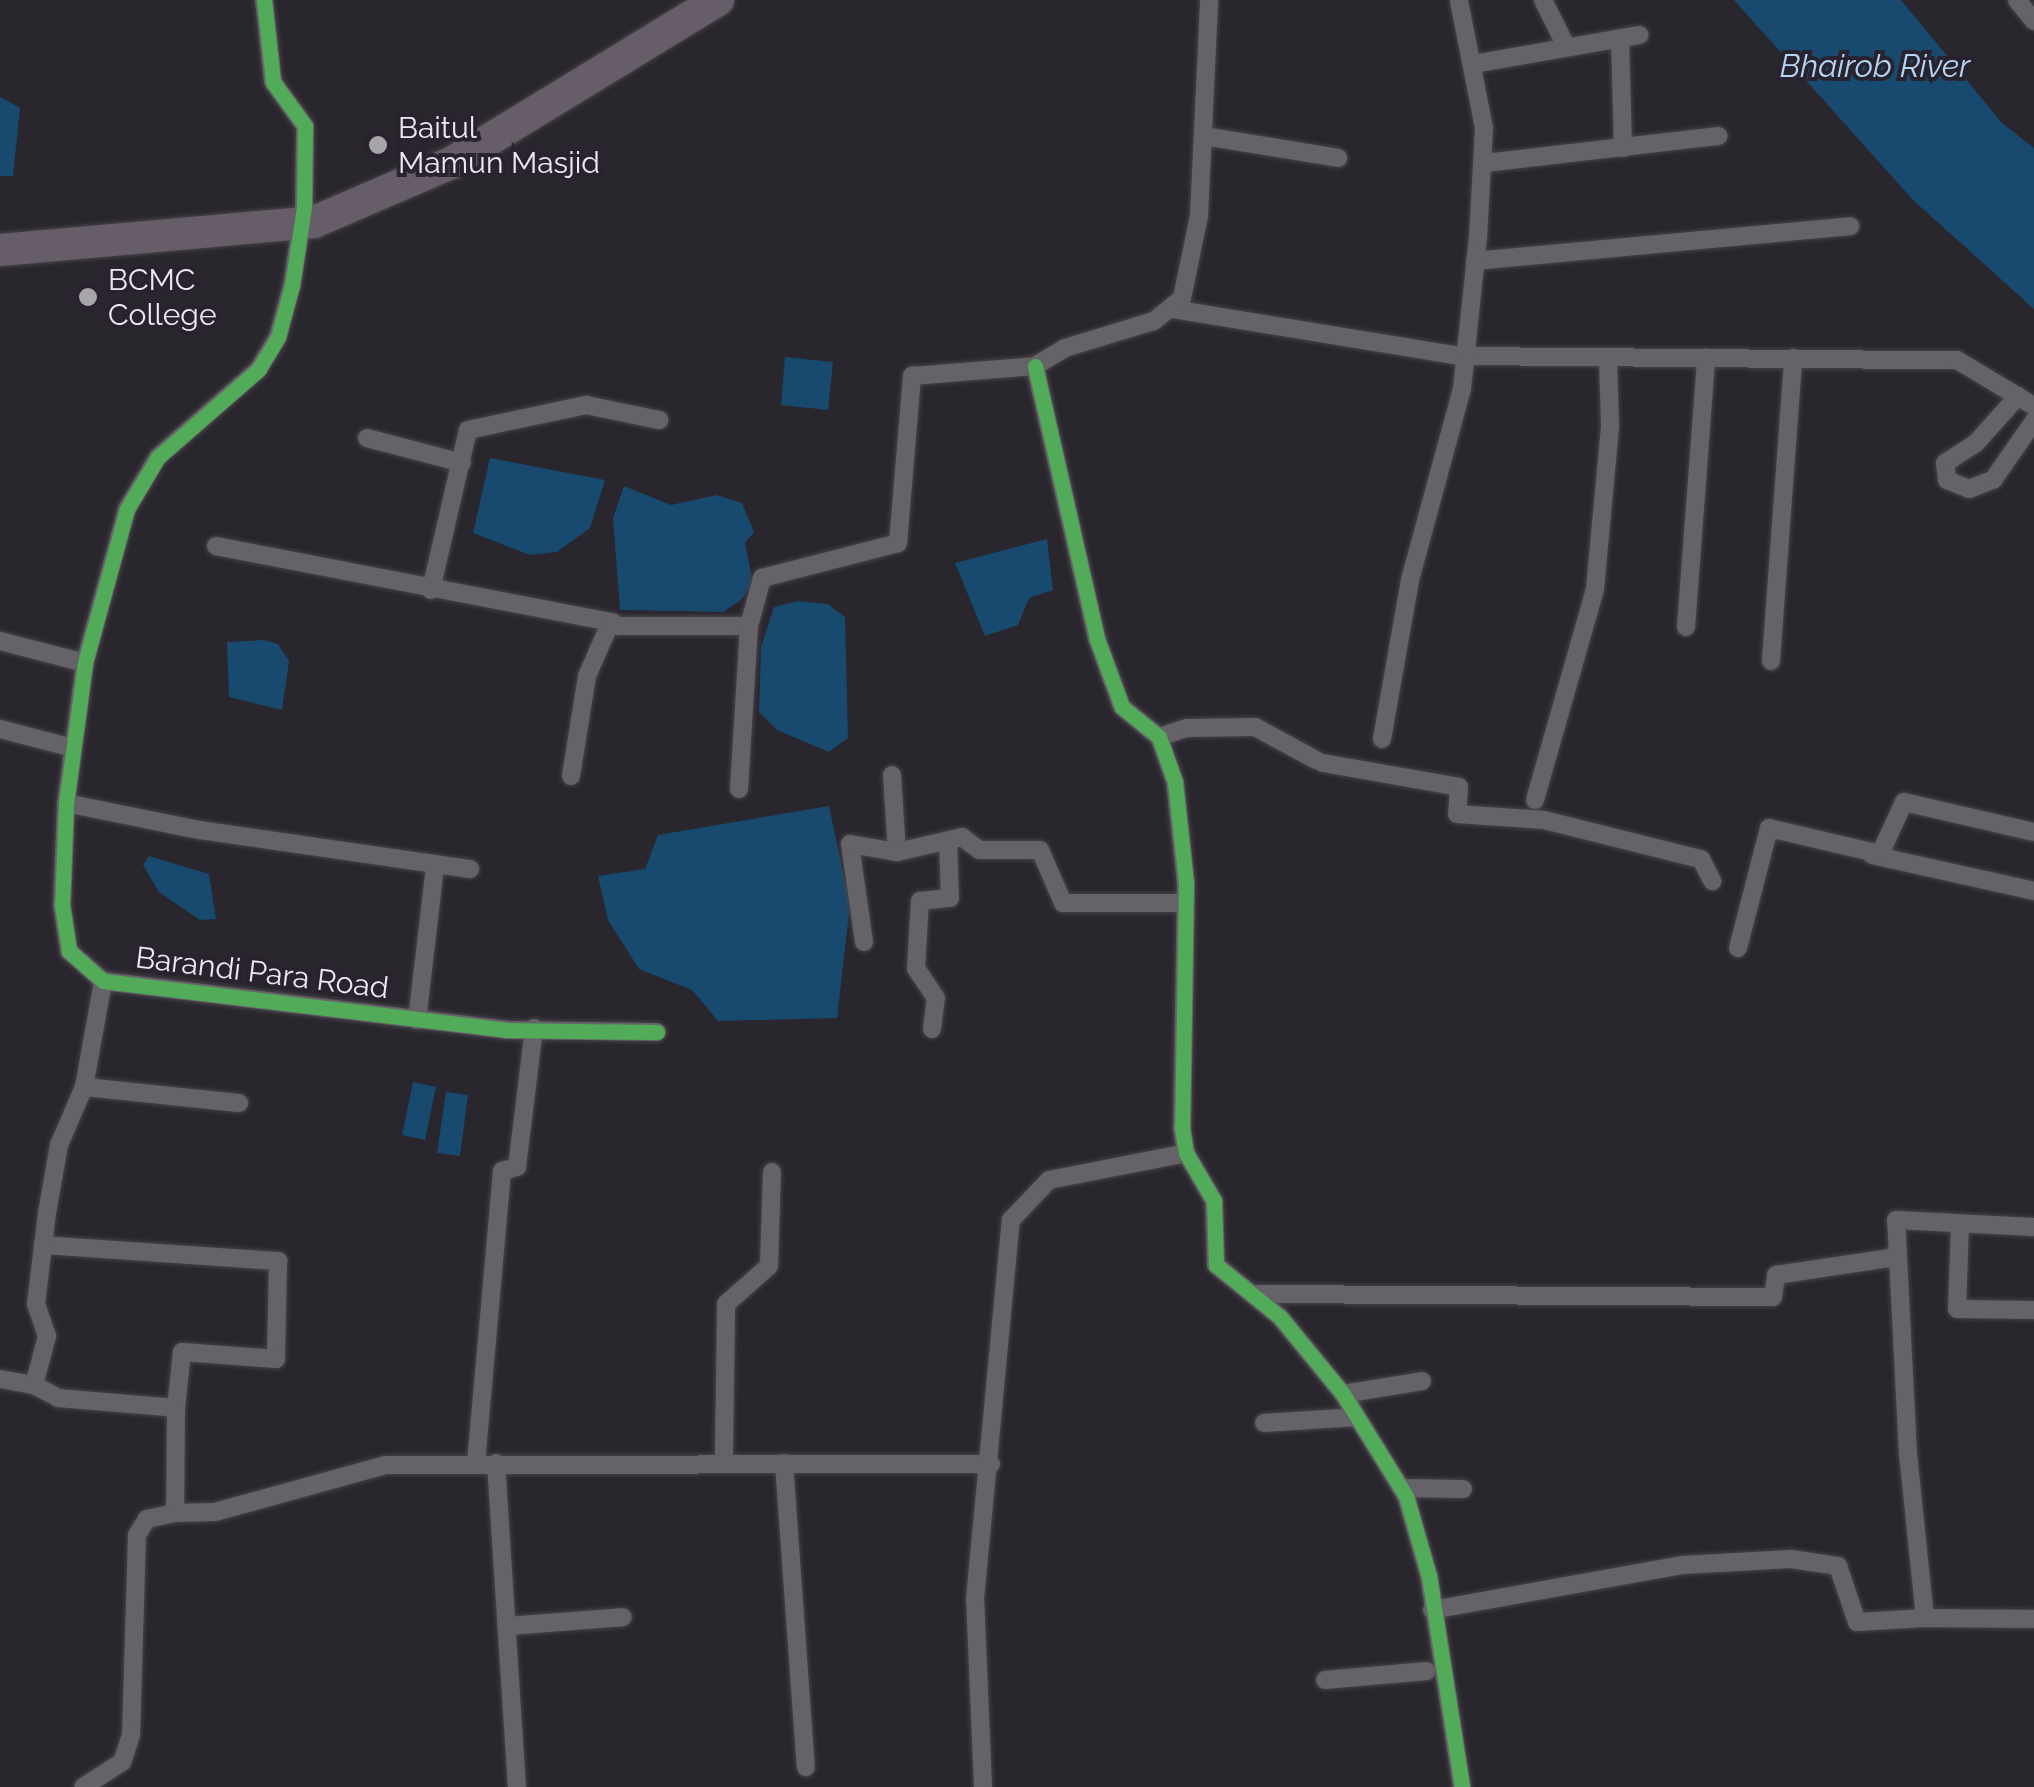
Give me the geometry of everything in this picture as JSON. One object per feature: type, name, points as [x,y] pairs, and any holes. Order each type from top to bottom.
[{"type":"highway","points":[[0,250],[302,224],[451,162],[718,0]]},
{"type":"street","name":"Barandi Para Road","points":[[264,0],[273,82],[305,126],[302,224],[278,337],[259,369],[140,481],[85,664],[66,803],[62,906],[69,951],[103,981],[417,1020],[657,1032]]},
{"type":"street","points":[[1173,309],[1188,284],[1204,136],[1209,0]]},
{"type":"street","points":[[1382,739],[1410,580],[1462,390],[1461,356],[1485,163],[1473,64],[1460,0]]},
{"type":"street","points":[[1544,0],[1566,46]]},
{"type":"street","points":[[2017,0],[2034,21]]},
{"type":"street","points":[[1473,64],[1630,36],[1623,148]]},
{"type":"street","points":[[1204,136],[1338,158]]},
{"type":"street","points":[[1485,163],[1718,136]]},
{"type":"street","points":[[1475,261],[1850,226]]},
{"type":"street","points":[[739,790],[749,626],[766,574],[898,542],[912,376],[1035,366],[1173,309],[1461,356],[1957,360],[2026,401],[1945,463],[1947,480],[1969,489],[1993,480],[2034,421]]},
{"type":"street","points":[[1686,627],[1706,358]]},
{"type":"street","points":[[1772,660],[1793,358]]},
{"type":"street","points":[[1535,800],[1595,589],[1610,426],[1608,359]]},
{"type":"street","points":[[1035,366],[1097,640],[1122,707],[1159,737],[1175,782],[1185,903],[1186,1152],[1214,1201],[1218,1270],[1256,1294],[1343,1394],[1401,1488],[1429,1576],[1462,1787]]},
{"type":"street","points":[[431,590],[468,430],[489,422],[586,405],[659,420]]},
{"type":"street","points":[[367,438],[462,463]]},
{"type":"street","points":[[216,546],[614,623],[749,626]]},
{"type":"street","points":[[571,776],[588,676],[614,623]]},
{"type":"street","points":[[0,641],[85,664]]},
{"type":"street","points":[[1159,737],[1187,728],[1255,727],[1319,761],[1459,787],[1456,814],[1544,820],[1700,860],[1712,881]]},
{"type":"street","points":[[0,729],[74,748]]},
{"type":"street","points":[[892,775],[897,852]]},
{"type":"street","points":[[1872,855],[1882,851],[1904,802],[2034,832]]},
{"type":"street","points":[[66,803],[436,867],[470,869]]},
{"type":"street","points":[[1738,948],[1769,828],[2034,892]]},
{"type":"street","points":[[864,942],[850,844],[897,852],[962,838],[979,850],[1040,850],[1062,903],[1185,903]]},
{"type":"street","points":[[932,1029],[936,998],[916,968],[920,901],[950,898],[948,840]]},
{"type":"street","points":[[417,1020],[436,867]]},
{"type":"street","points":[[34,1385],[47,1336],[36,1304],[59,1145],[84,1086],[103,981]]},
{"type":"street","points":[[476,1463],[502,1171],[517,1168],[534,1028]]},
{"type":"street","points":[[84,1086],[239,1103]]},
{"type":"street","points":[[984,1787],[975,1599],[1015,1212],[1057,1178],[1186,1152]]},
{"type":"street","points":[[724,1453],[726,1304],[769,1266],[772,1172]]},
{"type":"street","points":[[1926,1618],[1896,1220],[2034,1227]]},
{"type":"street","points":[[1960,1224],[1957,1309],[2034,1310]]},
{"type":"street","points":[[44,1245],[278,1261],[276,1359],[182,1352],[176,1408],[175,1512]]},
{"type":"street","points":[[1256,1294],[1773,1297],[1776,1274],[1896,1258]]},
{"type":"street","points":[[0,1379],[34,1385],[58,1398],[176,1408]]},
{"type":"street","points":[[1343,1394],[1422,1381]]},
{"type":"street","points":[[1264,1422],[1357,1417]]},
{"type":"street","points":[[496,1463],[517,1787]]},
{"type":"street","points":[[784,1463],[806,1768]]},
{"type":"street","points":[[83,1787],[122,1762],[131,1735],[138,1535],[147,1519],[175,1512],[215,1512],[386,1465],[990,1464]]},
{"type":"street","points":[[1401,1488],[1463,1489]]},
{"type":"street","points":[[1432,1610],[1683,1566],[1791,1560],[1838,1566],[1857,1622],[2034,1619]]},
{"type":"street","points":[[508,1626],[623,1617]]},
{"type":"street","points":[[1324,1680],[1427,1671]]},
{"type":"water","name":"Bhairob River","points":[[1734,0],[1901,0],[2002,123],[2034,148],[2034,309],[1913,200]]},
{"type":"water","points":[[0,97],[20,108],[13,176],[0,176]]},
{"type":"water","points":[[785,357],[833,362],[828,410],[781,405]]},
{"type":"water","points":[[490,458],[605,480],[590,528],[557,552],[530,555],[473,533]]},
{"type":"water","points":[[624,486],[671,505],[717,495],[742,503],[754,532],[745,543],[753,583],[741,600],[723,612],[620,610],[613,518]]},
{"type":"water","points":[[1047,539],[1053,590],[1029,598],[1018,625],[985,636],[955,563]]},
{"type":"water","points":[[798,601],[828,604],[845,617],[848,738],[829,752],[777,730],[759,712],[761,647],[774,607]]},
{"type":"water","points":[[264,640],[278,644],[289,661],[282,710],[229,697],[227,642]]},
{"type":"water","points":[[829,806],[850,905],[837,1018],[718,1021],[692,990],[639,969],[608,920],[598,876],[645,869],[658,835]]},
{"type":"water","points":[[149,856],[209,874],[216,919],[200,920],[159,892],[143,865]]},
{"type":"water","points":[[413,1082],[436,1087],[425,1140],[402,1135]]},
{"type":"water","points":[[446,1092],[468,1095],[460,1156],[437,1153]]},
{"type":"cycle path","points":[[264,0],[273,82],[305,126],[304,207],[292,285],[278,337],[259,369],[158,457],[127,509],[85,663],[66,803],[62,905],[69,951],[103,981],[506,1030],[657,1032]]},
{"type":"cycle path","points":[[1035,366],[1097,639],[1122,707],[1159,737],[1175,782],[1186,883],[1182,1128],[1186,1153],[1214,1201],[1216,1265],[1280,1317],[1343,1394],[1406,1496],[1429,1576],[1462,1787]]},
{"type":"place","name":"Baitul Mamun Masjid","points":[[378,145]]},
{"type":"place","name":"BCMC College","points":[[88,297]]}]
